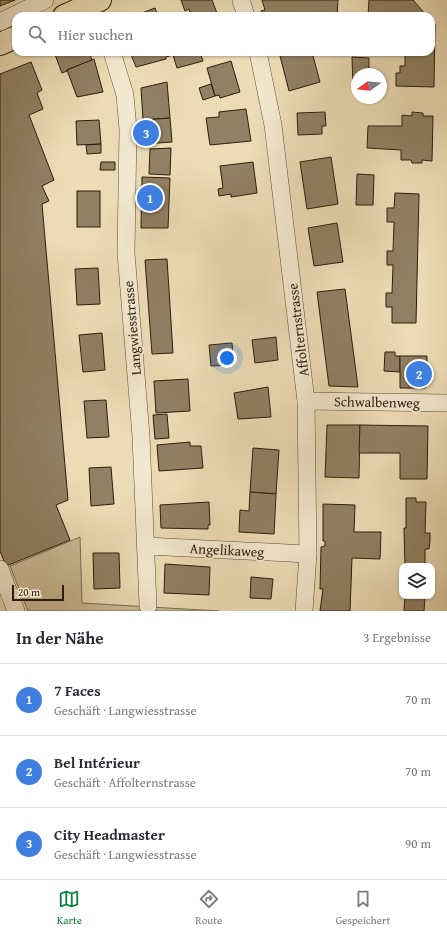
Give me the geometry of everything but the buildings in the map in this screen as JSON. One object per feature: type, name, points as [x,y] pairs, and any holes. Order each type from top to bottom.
[{"type":"main road","points":[[77,12],[97,6]]},
{"type":"main road","points":[[0,44],[12,39]]},
{"type":"street","points":[[20,12],[45,0]]},
{"type":"street","points":[[241,0],[245,12]]},
{"type":"street","points":[[0,22],[12,16]]},
{"type":"street","name":"Langwiesstrasse","points":[[113,56],[125,95],[128,129],[126,253],[141,436],[148,606]]},
{"type":"street","name":"Affolternstrasse","points":[[259,56],[273,126],[306,401],[308,554],[304,611]]},
{"type":"street","name":"Schwalbenweg","points":[[306,401],[447,403]]},
{"type":"street","name":"Angelikaweg","points":[[146,546],[308,554]]},
{"type":"street","points":[[0,569],[16,611]]},
{"type":"shaded area","points":[[80,537],[82,603],[219,611],[28,611],[10,566]]},
{"type":"place","name":"City Headmaster","points":[[146,133]]},
{"type":"place","name":"7 Faces","points":[[150,198]]},
{"type":"place","name":"Bel Intérieur","points":[[419,374]]}]
